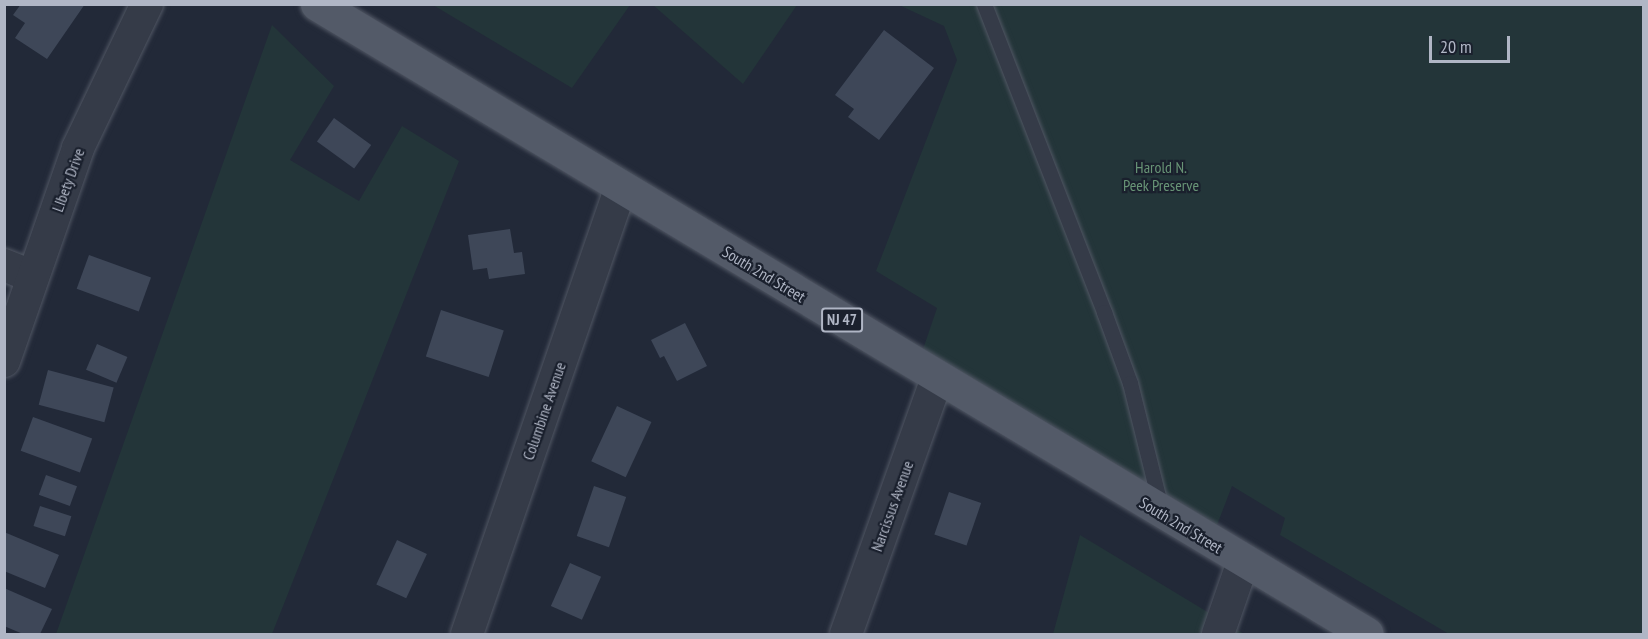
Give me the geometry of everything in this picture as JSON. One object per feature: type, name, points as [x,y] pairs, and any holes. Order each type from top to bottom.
[{"type":"main road","name":"South 2nd Street","points":[[317,4],[1163,514],[1367,634]]},
{"type":"street","name":"LIbety Drive","points":[[4,361],[78,148],[147,4]]},
{"type":"street","name":"Columbine Avenue","points":[[467,634],[621,188]]},
{"type":"street","points":[[4,265],[33,277]]},
{"type":"street","name":"Narcissus Avenue","points":[[846,634],[937,378]]},
{"type":"street","points":[[1218,634],[1243,562]]},
{"type":"lane","points":[[984,4],[1122,363],[1163,514]]},
{"type":"green space","points":[[630,4],[572,88],[433,5]]},
{"type":"green space","points":[[653,5],[797,5],[743,84]]},
{"type":"green space","name":"Harold N. Peek Preserve","points":[[899,5],[1643,5],[1643,634],[1449,634],[1280,535],[1285,518],[1232,486],[1209,546],[917,367],[937,308],[876,271],[957,60],[944,26]]},
{"type":"green space","points":[[272,25],[334,86],[290,160],[359,201],[402,126],[459,161],[272,634],[56,634]]},
{"type":"green space","points":[[1080,535],[1244,634],[1053,634]]},
{"type":"building","points":[[21,4],[85,4],[47,59],[15,38],[25,23],[13,15]]},
{"type":"building","points":[[884,30],[934,68],[879,140],[848,117],[854,109],[835,95]]},
{"type":"building","points":[[334,118],[371,145],[354,168],[317,141]]},
{"type":"building","points":[[510,229],[514,253],[522,252],[525,274],[489,279],[487,268],[473,270],[468,235]]},
{"type":"building","points":[[89,255],[151,278],[139,311],[77,289]]},
{"type":"building","points":[[441,310],[504,330],[489,377],[426,357]]},
{"type":"building","points":[[685,323],[707,366],[677,381],[664,356],[660,358],[651,340]]},
{"type":"building","points":[[97,344],[127,357],[116,383],[86,370]]},
{"type":"building","points":[[48,370],[114,388],[104,422],[39,405]]},
{"type":"building","points":[[617,406],[651,422],[626,477],[591,461]]},
{"type":"building","points":[[33,417],[92,439],[80,472],[21,451]]},
{"type":"building","points":[[46,475],[77,486],[70,506],[39,495]]},
{"type":"building","points":[[594,486],[626,497],[609,547],[577,536]]},
{"type":"building","points":[[949,492],[981,503],[966,546],[934,535]]},
{"type":"building","points":[[40,506],[71,516],[65,536],[34,526]]},
{"type":"building","points":[[4,532],[59,555],[45,588],[4,571]]},
{"type":"building","points":[[397,540],[427,554],[406,598],[376,584]]},
{"type":"building","points":[[570,563],[601,577],[582,620],[551,606]]},
{"type":"building","points":[[4,588],[52,609],[40,634],[23,634],[4,626]]}]
